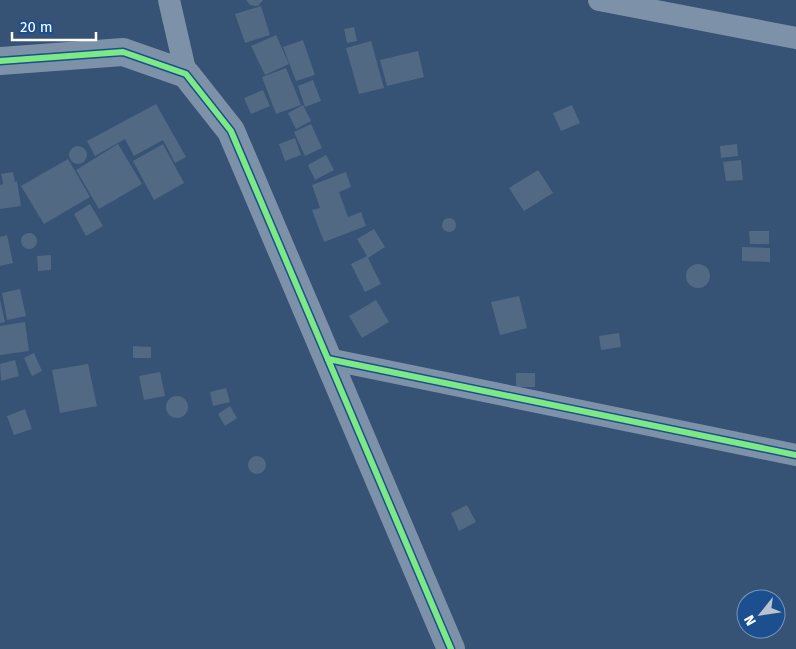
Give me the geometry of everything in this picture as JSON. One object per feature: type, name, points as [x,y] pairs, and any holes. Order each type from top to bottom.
[{"type":"street","points":[[169,0],[186,74],[231,131],[451,649]]},
{"type":"street","points":[[598,0],[796,38]]},
{"type":"street","points":[[0,60],[123,52],[186,74]]},
{"type":"street","points":[[328,359],[796,455]]},
{"type":"building","points":[[246,0],[263,0],[258,6],[255,6],[250,5]]},
{"type":"building","points":[[261,6],[270,35],[245,43],[235,14]]},
{"type":"building","points":[[354,27],[357,41],[347,43],[344,29]]},
{"type":"building","points":[[276,35],[289,64],[265,75],[251,46]]},
{"type":"building","points":[[303,40],[315,75],[296,81],[283,47]]},
{"type":"building","points":[[371,41],[384,88],[359,94],[346,48]]},
{"type":"building","points":[[418,51],[424,77],[387,86],[380,60]]},
{"type":"building","points":[[286,68],[301,105],[276,114],[262,77]]},
{"type":"building","points":[[313,80],[321,101],[305,107],[298,86]]},
{"type":"building","points":[[263,90],[270,106],[251,114],[244,98]]},
{"type":"building","points":[[156,104],[186,157],[175,163],[163,140],[134,156],[125,139],[95,156],[87,141]]},
{"type":"building","points":[[303,105],[311,121],[296,129],[288,113]]},
{"type":"building","points":[[572,105],[580,123],[561,131],[553,113]]},
{"type":"building","points":[[311,124],[322,148],[305,156],[294,132]]},
{"type":"building","points":[[295,138],[301,155],[285,161],[279,144]]},
{"type":"building","points":[[118,144],[142,184],[99,209],[76,170]]},
{"type":"building","points":[[163,144],[184,183],[154,200],[133,161]]},
{"type":"building","points":[[737,144],[738,156],[721,158],[720,146]]},
{"type":"building","points":[[74,146],[82,146],[87,151],[85,162],[74,164],[69,159],[69,151]]},
{"type":"building","points":[[326,155],[334,170],[315,180],[308,165]]},
{"type":"building","points":[[68,159],[90,197],[44,224],[21,186]]},
{"type":"building","points":[[741,160],[743,180],[726,181],[723,162]]},
{"type":"building","points":[[538,170],[553,193],[524,211],[509,188]]},
{"type":"building","points":[[13,172],[15,182],[17,181],[21,206],[0,209],[0,185],[3,184],[1,174]]},
{"type":"building","points":[[346,172],[351,187],[339,192],[348,217],[361,212],[366,226],[324,242],[312,210],[320,208],[312,185]]},
{"type":"building","points":[[90,204],[103,226],[86,236],[74,214]]},
{"type":"building","points":[[449,218],[454,220],[456,225],[454,230],[449,232],[444,230],[442,225],[444,220]]},
{"type":"building","points":[[374,229],[385,247],[368,258],[381,284],[365,292],[351,264],[367,256],[357,239]]},
{"type":"building","points":[[749,231],[769,231],[769,244],[750,244]]},
{"type":"building","points":[[26,233],[32,233],[37,238],[35,247],[26,249],[21,244],[21,238]]},
{"type":"building","points":[[7,235],[13,263],[0,266],[0,237]]},
{"type":"building","points":[[742,247],[770,248],[770,262],[742,261]]},
{"type":"building","points":[[51,255],[51,270],[38,271],[37,256]]},
{"type":"building","points":[[698,264],[706,268],[710,276],[706,284],[698,288],[690,284],[686,276],[690,268]]},
{"type":"building","points":[[20,289],[26,316],[7,320],[2,293]]},
{"type":"building","points":[[519,296],[527,328],[500,335],[491,302]]},
{"type":"building","points":[[0,300],[5,322],[0,323]]},
{"type":"building","points":[[376,300],[389,322],[362,338],[349,316]]},
{"type":"building","points":[[25,322],[29,351],[0,355],[0,326]]},
{"type":"building","points":[[619,333],[621,347],[601,350],[599,336]]},
{"type":"building","points":[[133,346],[151,347],[151,358],[133,358]]},
{"type":"building","points":[[34,353],[42,371],[32,376],[24,358]]},
{"type":"building","points":[[15,360],[19,376],[1,381],[0,364]]},
{"type":"building","points":[[88,364],[97,406],[60,413],[52,370]]},
{"type":"building","points":[[160,372],[165,396],[144,400],[139,376]]},
{"type":"building","points":[[516,373],[535,373],[535,387],[516,387]]},
{"type":"building","points":[[226,388],[230,402],[213,406],[210,392]]},
{"type":"building","points":[[177,396],[185,399],[188,407],[185,415],[177,418],[169,415],[166,407],[169,399]]},
{"type":"building","points":[[230,406],[237,418],[225,426],[218,414]]},
{"type":"building","points":[[25,409],[32,429],[14,435],[7,416]]},
{"type":"building","points":[[257,456],[263,459],[266,465],[263,471],[257,474],[251,471],[248,465],[251,459]]},
{"type":"building","points":[[467,505],[476,522],[459,531],[451,513]]},
{"type":"cycle path","points":[[0,61],[123,52],[186,74],[231,131],[451,649]]},
{"type":"cycle path","points":[[328,359],[796,455]]}]
